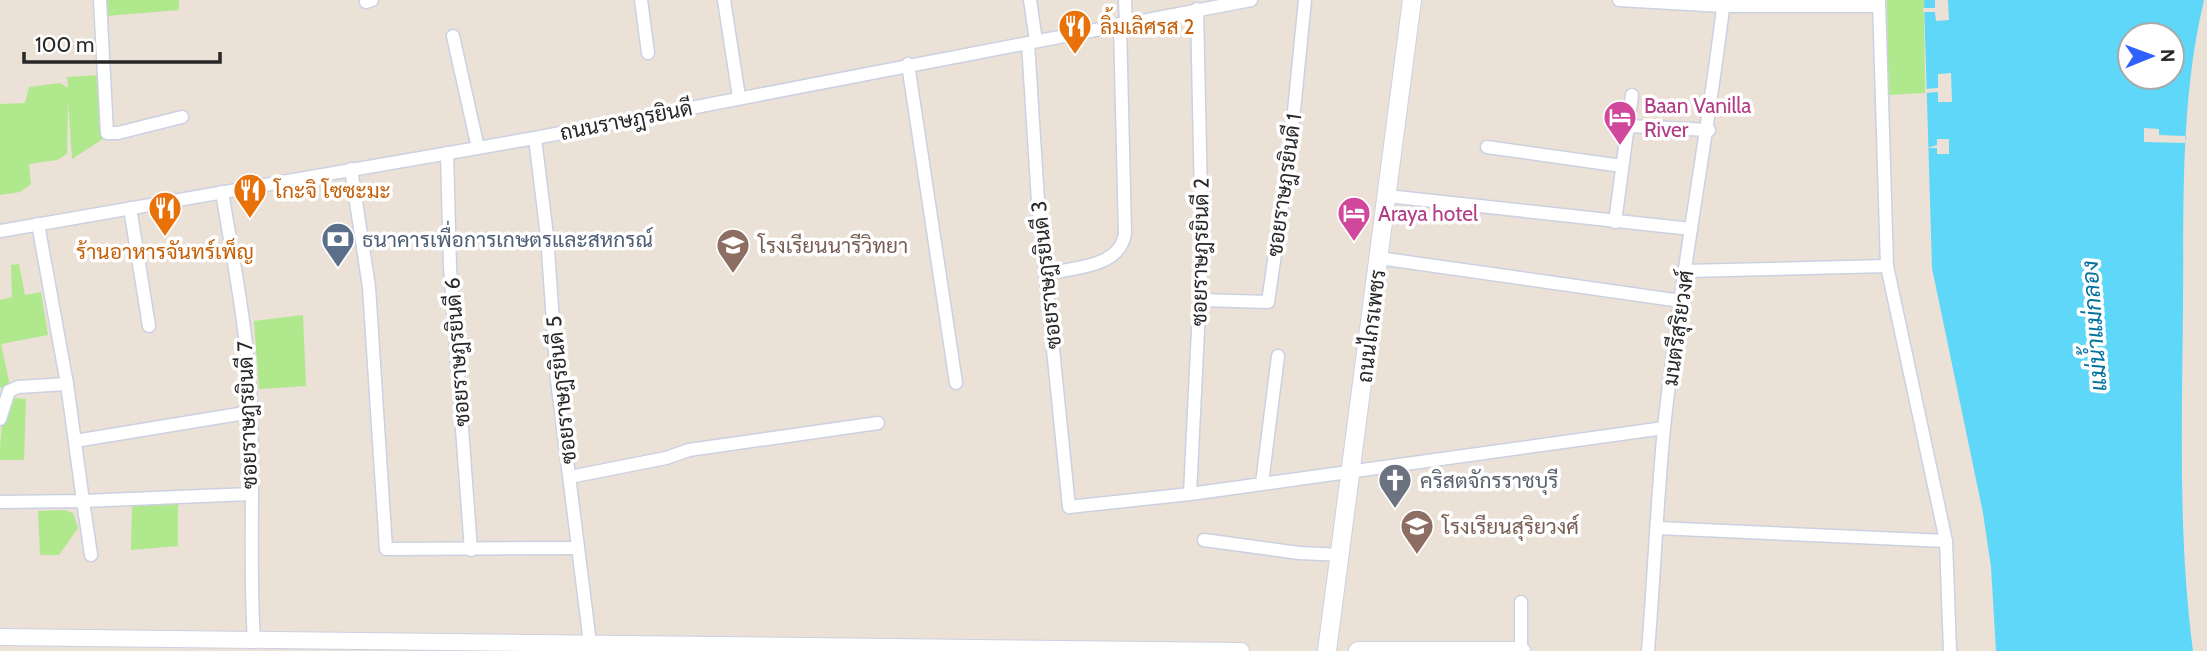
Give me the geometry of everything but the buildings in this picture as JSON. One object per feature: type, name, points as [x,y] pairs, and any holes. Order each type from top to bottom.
[{"type":"main road","name":"ถนนไกรเพชร","points":[[1327,651],[1342,555],[1412,0]]},
{"type":"main road","points":[[1358,651],[1521,651]]},
{"type":"street","points":[[100,0],[107,133],[118,133],[182,117]]},
{"type":"street","points":[[641,0],[648,53]]},
{"type":"street","points":[[724,0],[739,97]]},
{"type":"street","name":"ซอยราษฎรยินดี 3","points":[[1030,0],[1046,274],[1069,507],[1190,494]]},
{"type":"street","points":[[1046,274],[1111,259],[1123,247],[1125,0]]},
{"type":"street","name":"ถนนราษฎรยินดี","points":[[0,231],[535,138],[1032,42],[1199,6],[1251,0]]},
{"type":"street","name":"ซอยราษฎรยินดี 1","points":[[1200,300],[1268,302],[1290,151],[1306,0]]},
{"type":"street","points":[[1619,0],[1878,3],[1887,266],[1946,541],[1950,651]]},
{"type":"street","name":"มนตรีสุริยวงศ์","points":[[1648,651],[1664,428],[1691,229],[1709,130],[1724,3]]},
{"type":"street","name":"ซอยราษฎรยินดี 2","points":[[1190,494],[1200,300],[1199,6]]},
{"type":"street","points":[[453,36],[478,148]]},
{"type":"street","points":[[908,64],[956,383]]},
{"type":"street","points":[[1615,222],[1632,95]]},
{"type":"street","points":[[1628,126],[1709,130]]},
{"type":"street","name":"ซอยราษฎรยินดี 5","points":[[535,138],[547,236],[558,380],[590,643]]},
{"type":"street","points":[[1487,147],[1622,166]]},
{"type":"street","name":"ซอยราษฎรยินดี 6","points":[[447,153],[450,267],[471,550]]},
{"type":"street","points":[[351,169],[369,287],[386,549],[577,548]]},
{"type":"street","name":"ซอยราษฎรยินดี 7","points":[[222,192],[242,312],[251,412],[254,641]]},
{"type":"street","points":[[1387,196],[1691,229]]},
{"type":"street","points":[[130,208],[149,326]]},
{"type":"street","points":[[38,225],[67,384],[91,555]]},
{"type":"street","points":[[1379,258],[1681,301]]},
{"type":"street","points":[[1686,271],[1887,266]]},
{"type":"street","points":[[1262,483],[1278,356]]},
{"type":"street","points":[[0,419],[9,391],[67,384]]},
{"type":"street","points":[[75,441],[251,412]]},
{"type":"street","points":[[570,477],[666,458],[689,450],[878,423]]},
{"type":"street","points":[[1190,494],[1664,428]]},
{"type":"street","points":[[0,502],[250,494]]},
{"type":"street","points":[[1658,527],[1946,541]]},
{"type":"street","points":[[1204,540],[1299,553],[1342,555]]},
{"type":"street","points":[[1521,602],[1521,651]]},
{"type":"street","points":[[0,637],[443,647],[590,643],[1241,651]]},
{"type":"green space","points":[[106,0],[179,0],[179,10],[107,16]]},
{"type":"green space","points":[[1887,0],[1924,0],[1925,93],[1888,95]]},
{"type":"green space","points":[[100,75],[103,139],[72,159],[68,101],[67,154],[57,160],[29,164],[31,184],[20,192],[0,195],[0,104],[25,103],[29,87],[60,83],[68,88],[67,77]]},
{"type":"green space","points":[[19,264],[25,295],[41,292],[48,335],[1,344],[10,386],[0,388],[0,300],[12,297],[11,265]]},
{"type":"green space","points":[[303,315],[306,386],[259,389],[254,321]]},
{"type":"green space","points":[[15,398],[26,399],[24,460],[0,460],[4,418],[6,410]]},
{"type":"green space","points":[[178,504],[178,546],[131,550],[132,506]]},
{"type":"green space","points":[[64,510],[73,513],[78,528],[59,555],[40,555],[38,511]]},
{"type":"water","name":"แม่น้ำแม่กลอง","points":[[1924,0],[2204,0],[2196,38],[2187,114],[2184,191],[2182,479],[2185,565],[2193,651],[1996,651],[1991,567],[1983,513],[1932,268]]},
{"type":"pier","points":[[1935,0],[1948,0],[1949,20],[1936,21],[1935,12],[1923,12],[1923,8],[1935,8]]},
{"type":"pier","points":[[1951,73],[1952,102],[1938,102],[1938,92],[1925,93],[1925,89],[1938,88],[1938,74]]},
{"type":"pier","points":[[2144,128],[2159,129],[2159,135],[2185,136],[2185,143],[2144,142]]},
{"type":"pier","points":[[1937,139],[1949,139],[1949,154],[1937,154],[1937,148],[1928,148],[1937,145]]},
{"type":"place","name":"ลิ้มเลิศรส 2","points":[[1075,56]]},
{"type":"place","name":"Baan Vanilla River","points":[[1620,147]]},
{"type":"place","name":"โกะจิ โซซะมะ","points":[[250,220]]},
{"type":"place","name":"ร้านอาหารจันทร์เพ็ญ","points":[[165,238]]},
{"type":"place","name":"Araya hotel","points":[[1354,243]]},
{"type":"place","name":"ธนาคารเพื่อการเกษตรและสหกรณ์","points":[[338,269]]},
{"type":"place","name":"โรงเรียนนารีวิทยา","points":[[733,275]]},
{"type":"place","name":"คริสตจักรราชบุรี","points":[[1395,510]]},
{"type":"place","name":"โรงเรียนสุริยวงศ์","points":[[1417,556]]}]
